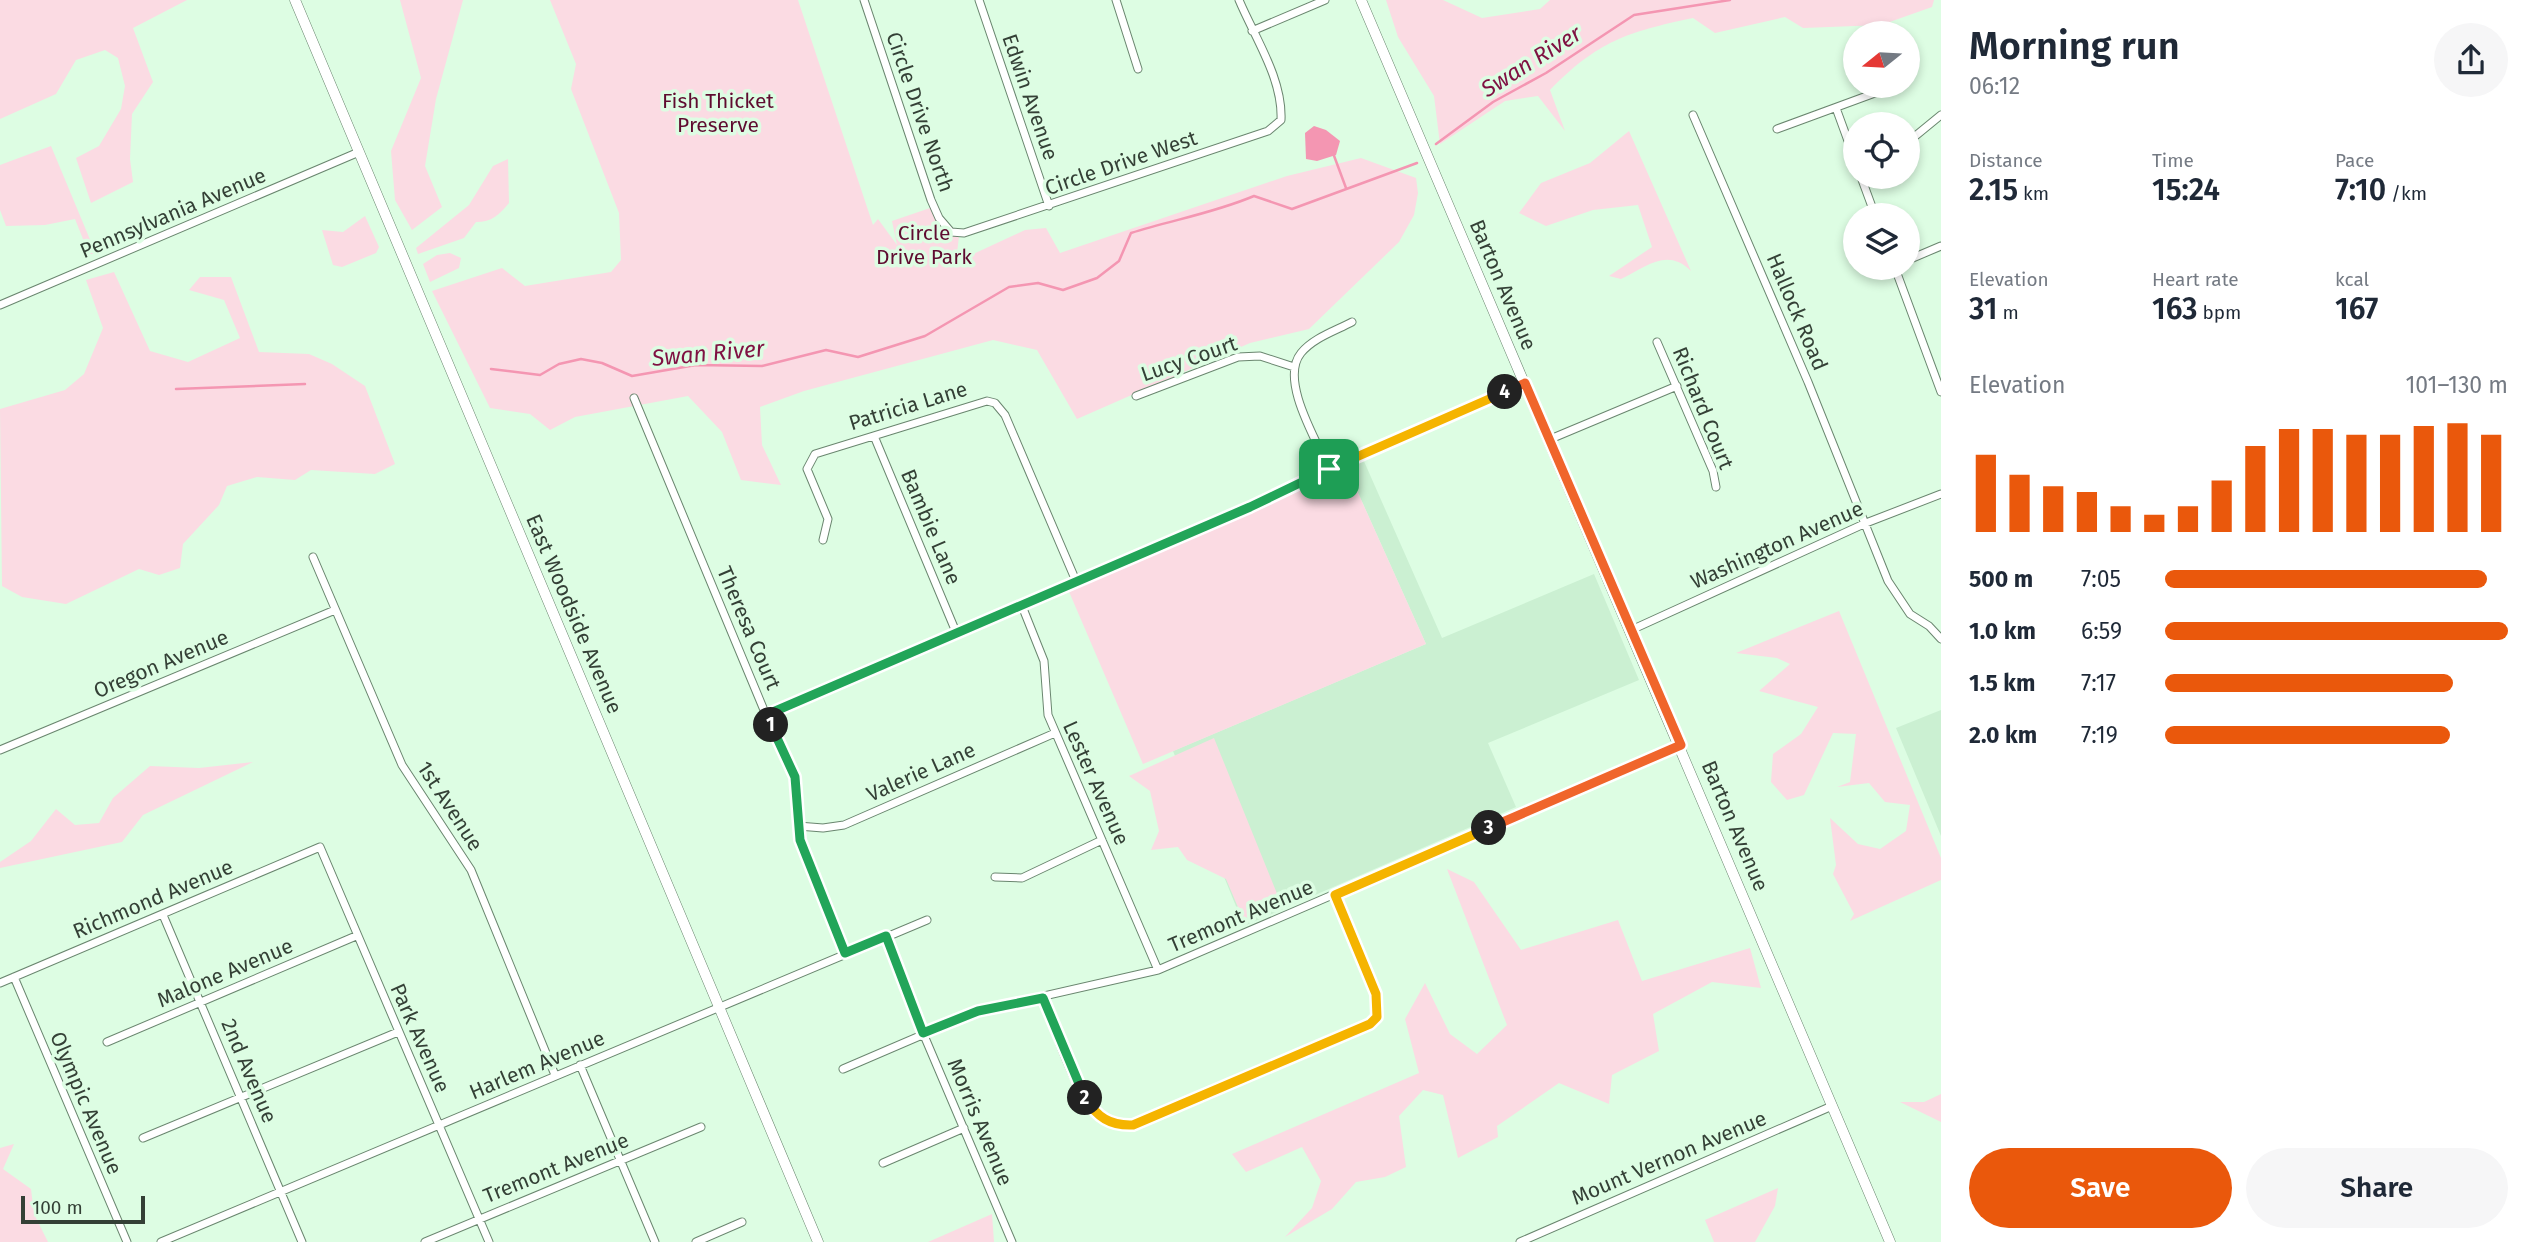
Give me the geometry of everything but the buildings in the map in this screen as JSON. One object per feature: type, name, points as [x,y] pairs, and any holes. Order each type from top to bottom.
[{"type":"street","name":"East Woodside Avenue","points":[[295,0],[818,1242]]},
{"type":"street","name":"Circle Drive North","points":[[864,0],[931,200],[939,218],[951,232]]},
{"type":"street","name":"Edwin Avenue","points":[[979,0],[1049,206]]},
{"type":"street","points":[[1116,0],[1138,69]]},
{"type":"street","points":[[1239,0],[1252,31],[1325,0]]},
{"type":"street","name":"Barton Avenue","points":[[1361,0],[1629,631],[1681,745],[1890,1242]]},
{"type":"street","name":"Circle Drive West","points":[[951,232],[981,229],[1268,131],[1281,121],[1282,103],[1277,84],[1252,31]]},
{"type":"street","points":[[1777,129],[1862,98]]},
{"type":"street","points":[[1836,108],[1843,127]]},
{"type":"street","name":"Hallock Road","points":[[1693,115],[1888,581],[1910,614],[1929,626],[1941,639]]},
{"type":"street","points":[[1920,132],[1941,115]]},
{"type":"street","name":"Pennsylvania Avenue","points":[[0,305],[359,152]]},
{"type":"street","points":[[1920,255],[1941,246]]},
{"type":"street","points":[[1899,280],[1941,392]]},
{"type":"street","points":[[1329,469],[1298,398],[1293,383],[1294,367],[1300,354],[1312,343],[1352,322]]},
{"type":"street","name":"Richard Court","points":[[1657,342],[1713,471],[1716,487]]},
{"type":"street","name":"Lucy Court","points":[[1136,396],[1237,357],[1260,356],[1294,367]]},
{"type":"street","points":[[766,715],[1250,507],[1329,469],[1525,383]]},
{"type":"street","points":[[1548,440],[1677,386]]},
{"type":"street","name":"Theresa Court","points":[[634,398],[766,715],[795,777],[800,840],[845,953]]},
{"type":"street","name":"Patricia Lane","points":[[823,540],[828,519],[809,478],[809,461],[815,454],[976,404],[995,403],[1005,415],[1076,580]]},
{"type":"street","name":"Bambie Lane","points":[[874,436],[956,632]]},
{"type":"street","name":"Washington Avenue","points":[[1629,631],[1866,523],[1941,494]]},
{"type":"street","name":"1st Avenue","points":[[313,558],[402,765],[471,870],[555,1075]]},
{"type":"street","name":"Lester Avenue","points":[[1022,606],[1044,661],[1045,705],[1055,733],[1158,970]]},
{"type":"street","name":"Oregon Avenue","points":[[0,750],[335,610]]},
{"type":"street","name":"Valerie Lane","points":[[798,826],[823,828],[844,825],[1055,733]]},
{"type":"street","name":"Tremont Avenue","points":[[843,1069],[978,1011],[1158,970],[1681,745]]},
{"type":"street","points":[[995,877],[1022,878],[1102,840]]},
{"type":"street","name":"Richmond Avenue","points":[[0,983],[320,847]]},
{"type":"street","name":"Park Avenue","points":[[320,847],[489,1242]]},
{"type":"street","points":[[1043,998],[1084,1097],[1094,1112],[1118,1125],[1146,1121],[1362,1029],[1377,1017],[1376,994],[1335,895]]},
{"type":"street","name":"2nd Avenue","points":[[163,915],[302,1242]]},
{"type":"street","name":"Harlem Avenue","points":[[161,1242],[927,920]]},
{"type":"street","name":"Malone Avenue","points":[[107,1042],[356,936]]},
{"type":"street","name":"Morris Avenue","points":[[886,936],[923,1033],[1012,1242]]},
{"type":"street","name":"Olympic Avenue","points":[[14,977],[127,1242]]},
{"type":"street","points":[[143,1138],[398,1032]]},
{"type":"street","points":[[580,1065],[655,1242]]},
{"type":"street","name":"Mount Vernon Avenue","points":[[1520,1242],[1832,1107]]},
{"type":"street","name":"Tremont Avenue","points":[[425,1242],[701,1127]]},
{"type":"street","points":[[883,1163],[964,1128]]},
{"type":"street","points":[[696,1242],[742,1222]]},
{"type":"shaded area","points":[[1314,126],[1326,130],[1340,141],[1336,155],[1317,161],[1306,159],[1305,133]]},
{"type":"shaded area","points":[[1363,459],[1442,638],[1594,574],[1639,680],[1488,743],[1516,807],[1244,926],[1173,751],[1426,644],[1346,466]]},
{"type":"shaded area","points":[[1941,710],[1941,836],[1896,728]]},
{"type":"green space","points":[[0,0],[187,0],[133,28],[153,82],[132,114],[130,159],[133,182],[91,203],[76,158],[99,146],[121,109],[125,86],[118,58],[105,50],[76,60],[56,94],[0,119]]},
{"type":"green space","points":[[400,0],[463,0],[436,99],[425,166],[442,207],[412,230],[395,200],[391,151],[421,78]]},
{"type":"green space","points":[[550,0],[798,0],[873,225],[878,219],[897,245],[892,221],[930,208],[948,234],[959,236],[956,262],[1025,230],[1046,228],[1060,253],[1287,176],[1361,158],[1416,178],[1418,193],[1414,215],[1399,242],[1309,329],[1250,343],[1077,419],[1037,350],[993,340],[804,391],[760,407],[762,445],[781,485],[741,480],[722,432],[688,396],[575,417],[550,430],[530,414],[490,408],[432,291],[502,268],[525,286],[611,272],[621,260],[619,213],[571,89],[576,64]]},
{"type":"green space","points":[[1386,0],[1443,0],[1482,18],[1540,9],[1550,0],[1934,0],[1932,7],[1892,21],[1843,21],[1843,26],[1803,28],[1785,17],[1715,33],[1693,18],[1650,28],[1599,49],[1567,73],[1550,90],[1565,131],[1538,96],[1505,101],[1440,144],[1434,96],[1398,37]]},
{"type":"green space","points":[[1629,131],[1691,271],[1673,260],[1665,260],[1648,265],[1621,279],[1609,276],[1652,247],[1638,205],[1593,210],[1546,226],[1519,213],[1541,183],[1590,163]]},
{"type":"green space","points":[[51,146],[96,254],[89,254],[75,219],[45,225],[6,226],[0,210],[0,165]]},
{"type":"green space","points":[[508,159],[509,203],[502,211],[491,219],[476,222],[464,238],[418,254],[416,248],[469,205],[493,166]]},
{"type":"green space","points":[[365,216],[379,247],[376,253],[342,267],[333,265],[322,230],[343,232]]},
{"type":"green space","points":[[450,253],[461,258],[459,268],[430,282],[423,264],[437,255]]},
{"type":"green space","points":[[114,272],[150,351],[188,362],[240,338],[224,300],[189,290],[200,277],[231,277],[259,352],[309,354],[332,364],[365,386],[395,464],[375,474],[311,470],[295,480],[257,477],[227,486],[219,505],[183,544],[180,568],[159,575],[139,569],[66,604],[22,597],[2,586],[0,409],[65,390],[84,374],[103,328],[86,280]]},
{"type":"green space","points":[[1346,466],[1426,644],[1143,764],[1067,587]]},
{"type":"green space","points":[[1839,611],[1941,858],[1941,880],[1850,921],[1854,914],[1833,874],[1836,865],[1830,818],[1858,844],[1880,849],[1906,831],[1910,805],[1885,802],[1869,783],[1837,787],[1850,782],[1856,734],[1833,733],[1804,795],[1787,800],[1771,782],[1773,754],[1801,734],[1818,707],[1759,691],[1790,664],[1777,658],[1736,653]]},
{"type":"green space","points":[[1214,738],[1282,906],[1243,919],[1226,879],[1187,860],[1178,847],[1151,850],[1159,831],[1150,791],[1129,776]]},
{"type":"green space","points":[[253,762],[143,815],[122,842],[0,868],[0,862],[31,841],[56,809],[75,825],[99,823],[113,798],[150,766],[199,768]]},
{"type":"green space","points":[[1447,869],[1474,882],[1521,950],[1618,920],[1642,981],[1750,948],[1761,988],[1712,982],[1653,1014],[1659,1051],[1612,1075],[1609,1104],[1559,1083],[1497,1126],[1498,1137],[1458,1158],[1443,1095],[1423,1090],[1399,1116],[1406,1167],[1385,1177],[1356,1182],[1332,1209],[1285,1237],[1312,1208],[1321,1181],[1302,1147],[1246,1172],[1232,1154],[1419,1073],[1405,1019],[1425,983],[1450,1034],[1477,1054],[1507,1025]]},
{"type":"green space","points":[[1941,1094],[1941,1122],[1900,1102],[1924,1102]]},
{"type":"green space","points":[[14,1144],[3,1169],[31,1189],[34,1214],[48,1242],[0,1242],[0,1148]]},
{"type":"green space","points":[[1778,1188],[1775,1206],[1755,1242],[1714,1242],[1705,1220]]},
{"type":"green space","points":[[992,1214],[994,1242],[928,1242]]},
{"type":"waterway","name":"Swan River","points":[[1436,144],[1493,102],[1546,73],[1634,15],[1730,0]]},
{"type":"waterway","points":[[1333,153],[1346,188]]},
{"type":"waterway","name":"Swan River","points":[[491,369],[540,375],[559,364],[581,359],[602,363],[632,376],[696,365],[762,366],[826,350],[858,357],[925,336],[1009,287],[1038,283],[1063,290],[1097,278],[1119,261],[1131,233],[1254,196],[1292,209],[1417,163]]},
{"type":"waterway","name":"Swan River","points":[[176,389],[305,384]]},
{"type":"route","points":[[1525,383],[1629,631],[1681,745],[1335,895],[1376,994],[1377,1017],[1362,1029],[1146,1121],[1133,1125],[1118,1125],[1108,1122],[1094,1112],[1084,1097],[1043,998],[978,1011],[923,1033],[886,936],[845,953],[800,840],[797,791],[791,764],[766,715],[1250,507],[1329,469],[1525,383]]},
{"type":"park label","name":"Fish Thicket Preserve","points":[[718,113]]},
{"type":"park label","name":"Circle Drive Park","points":[[924,245]]}]
